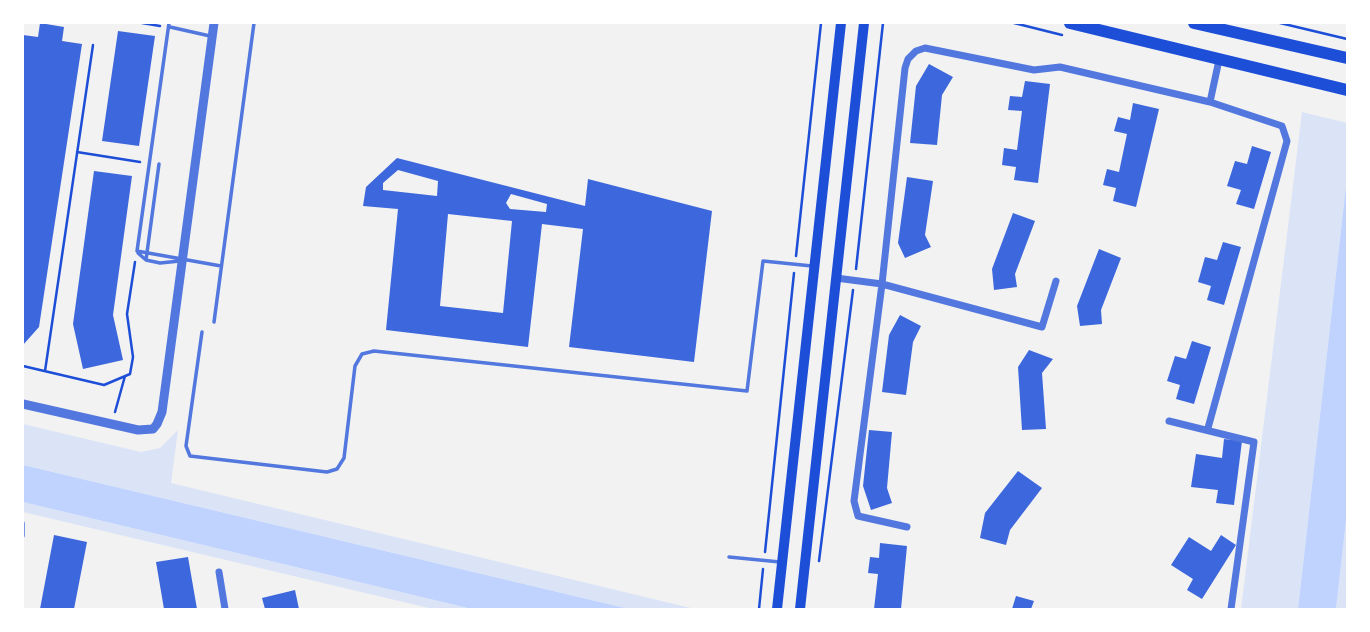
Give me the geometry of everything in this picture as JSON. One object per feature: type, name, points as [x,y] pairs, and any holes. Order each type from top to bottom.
[{"type":"main road","points":[[777,609],[841,23]]},
{"type":"main road","points":[[800,609],[864,23]]},
{"type":"main road","points":[[1070,23],[1347,90]]},
{"type":"main road","points":[[1194,23],[1347,58]]},
{"type":"street","points":[[23,404],[138,430],[153,429],[162,412],[214,23]]},
{"type":"street","points":[[907,527],[864,518],[854,509],[905,68],[908,59],[916,51],[925,48],[1034,70],[1060,66],[1210,103],[1282,126],[1287,141],[1208,428]]},
{"type":"street","points":[[1210,103],[1219,60]]},
{"type":"street","points":[[836,278],[882,284],[1042,327],[1056,281]]},
{"type":"street","points":[[1169,421],[1208,428],[1254,442],[1231,609]]},
{"type":"street","points":[[219,572],[225,609]]},
{"type":"lane","points":[[214,322],[254,23]]},
{"type":"lane","points":[[137,251],[169,25],[212,36]]},
{"type":"lane","points":[[146,260],[159,164]]},
{"type":"lane","points":[[137,251],[222,266]]},
{"type":"lane","points":[[137,251],[146,260],[160,263],[183,261]]},
{"type":"lane","points":[[202,332],[186,446],[190,456],[327,472],[337,469],[344,458],[355,366],[362,354],[369,351],[747,391],[763,261],[814,266]]},
{"type":"lane","points":[[23,523],[23,536]]},
{"type":"lane","points":[[729,557],[782,562]]},
{"type":"path","points":[[142,23],[169,25]]},
{"type":"path","points":[[760,609],[821,23]]},
{"type":"path","points":[[818,570],[855,281],[883,23]]},
{"type":"path","points":[[1279,23],[1347,39]]},
{"type":"path","points":[[45,371],[93,45]]},
{"type":"path","points":[[77,152],[150,163]]},
{"type":"path","points":[[23,366],[104,384],[130,374],[133,357],[127,314],[137,251]]},
{"type":"path","points":[[115,412],[125,376]]},
{"type":"shaded area","points":[[1302,112],[1347,123],[1347,177],[1298,609],[1241,609]]},
{"type":"shaded area","points":[[23,424],[141,452],[160,448],[178,430],[171,483],[695,609],[629,609],[23,465]]},
{"type":"shaded area","points":[[23,502],[472,609],[433,609],[23,512]]},
{"type":"shaded area","points":[[1347,512],[1347,609],[1336,609]]},
{"type":"water","points":[[1347,177],[1347,512],[1336,609],[1298,609]]},
{"type":"water","points":[[23,465],[629,609],[472,609],[23,502]]},
{"type":"building","points":[[40,23],[64,27],[62,41],[82,44],[39,327],[23,345],[23,35],[38,37]]},
{"type":"building","points":[[118,31],[155,36],[139,146],[102,141]]},
{"type":"building","points":[[929,64],[953,77],[942,95],[937,145],[910,143],[916,86]]},
{"type":"building","points":[[1025,81],[1050,84],[1038,183],[1014,180],[1016,167],[1002,165],[1004,148],[1017,150],[1022,111],[1008,110],[1010,96],[1022,97]]},
{"type":"building","points":[[1133,103],[1159,109],[1136,207],[1113,201],[1116,188],[1103,185],[1107,169],[1119,172],[1127,134],[1114,131],[1118,117],[1130,120]]},
{"type":"building","points":[[1252,146],[1271,152],[1254,209],[1236,204],[1241,190],[1227,186],[1235,161],[1247,164]]},
{"type":"building","points":[[397,158],[585,206],[588,179],[712,211],[694,362],[569,347],[583,229],[542,224],[528,347],[386,330],[398,209],[363,206],[366,187]],"holes":[[[398,170],[438,181],[437,196],[383,190],[383,183]],[[511,194],[547,204],[546,212],[510,209],[506,203]],[[448,214],[512,221],[503,313],[440,306]]]},
{"type":"building","points":[[94,171],[132,176],[113,315],[123,360],[83,369],[73,324]]},
{"type":"building","points":[[907,177],[933,181],[925,235],[931,247],[905,258],[898,243]]},
{"type":"building","points":[[1013,213],[1035,221],[1015,274],[1017,287],[994,290],[992,269]]},
{"type":"building","points":[[1223,242],[1241,247],[1224,305],[1207,300],[1211,286],[1198,282],[1205,257],[1217,260]]},
{"type":"building","points":[[1099,249],[1121,258],[1101,310],[1102,324],[1080,326],[1077,306]]},
{"type":"building","points":[[900,315],[921,326],[913,342],[906,395],[882,392],[889,335]]},
{"type":"building","points":[[1192,341],[1211,347],[1194,404],[1176,399],[1180,385],[1167,381],[1175,356],[1186,359]]},
{"type":"building","points":[[1029,350],[1053,359],[1042,373],[1046,429],[1022,430],[1018,367]]},
{"type":"building","points":[[869,430],[892,432],[887,488],[892,503],[871,510],[863,486]]},
{"type":"building","points":[[1224,439],[1242,441],[1234,505],[1216,503],[1218,490],[1191,487],[1196,454],[1222,458]]},
{"type":"building","points":[[1018,471],[1042,488],[1010,530],[1006,545],[980,538],[985,513]]},
{"type":"building","points":[[54,535],[87,542],[74,609],[40,609]]},
{"type":"building","points":[[1221,535],[1236,545],[1202,599],[1187,590],[1193,579],[1171,565],[1189,537],[1211,551]]},
{"type":"building","points":[[880,543],[907,546],[901,609],[874,609],[878,574],[868,573],[870,557],[879,558]]},
{"type":"building","points":[[188,557],[197,609],[164,609],[156,562]]},
{"type":"building","points":[[295,590],[299,609],[265,609],[262,598]]},
{"type":"building","points":[[1016,596],[1034,601],[1031,609],[1012,609]]}]
